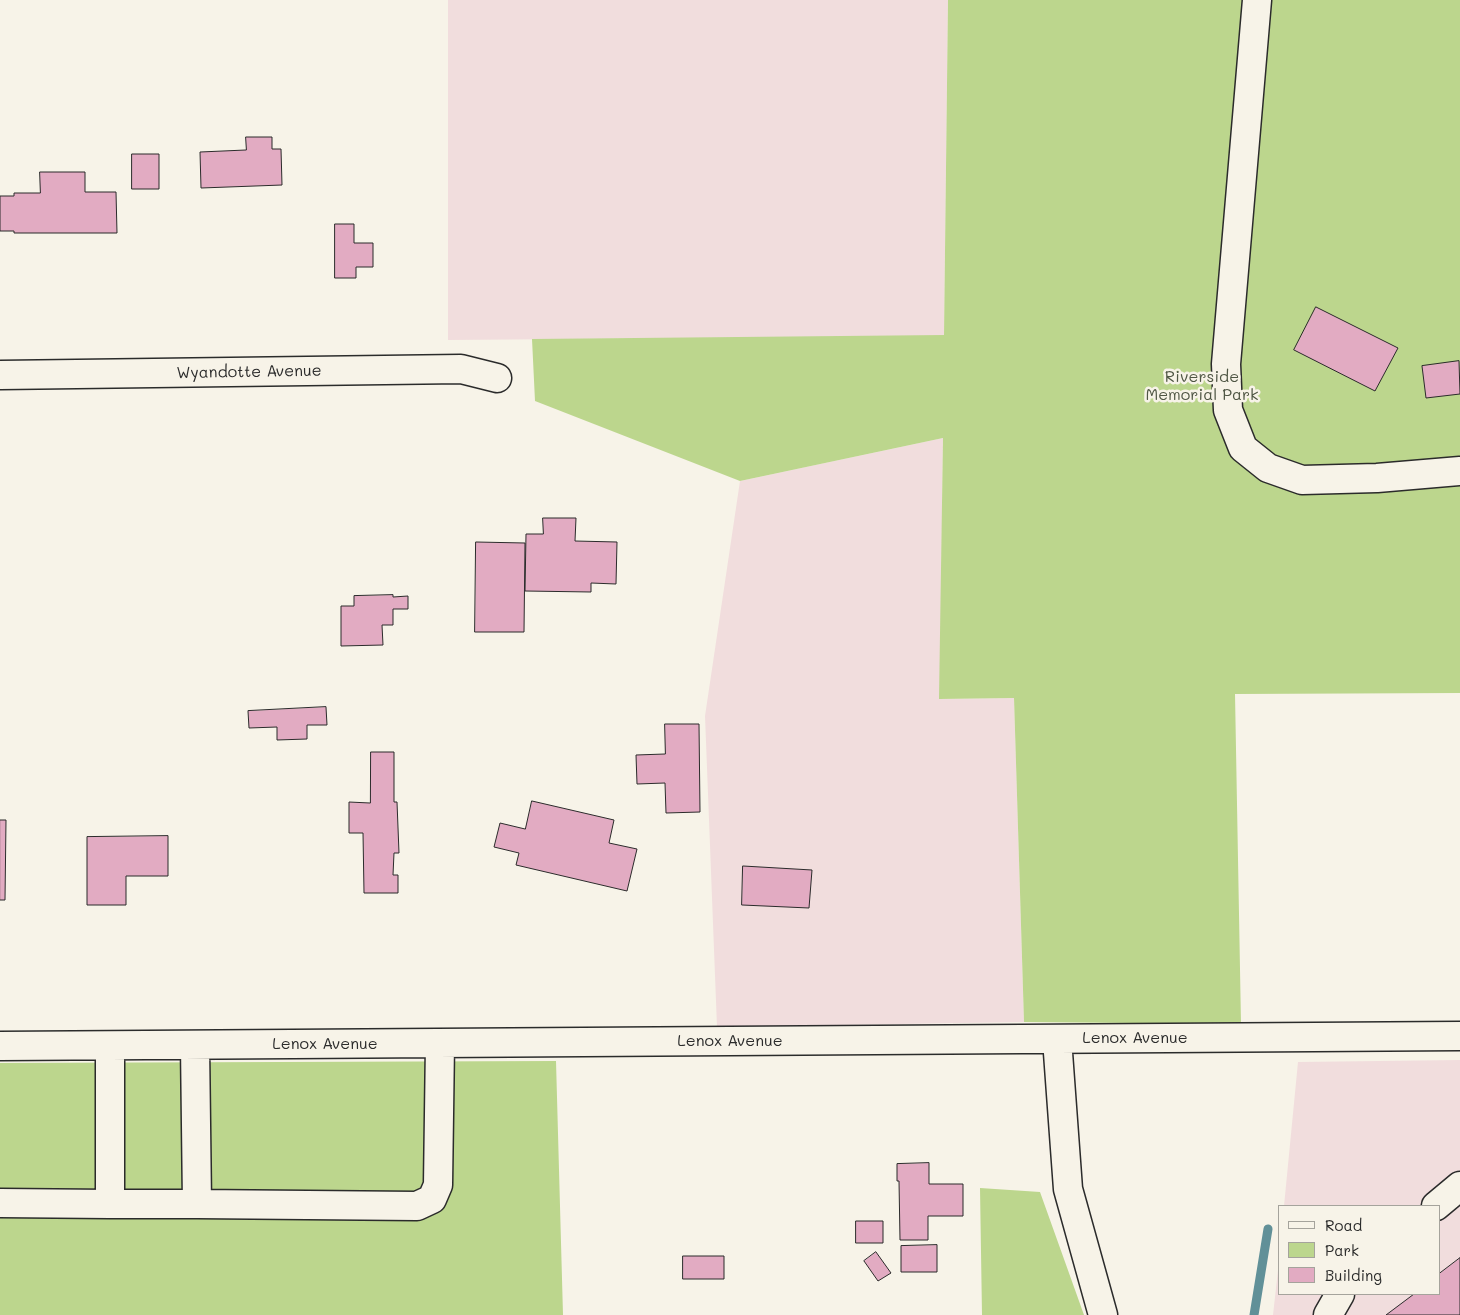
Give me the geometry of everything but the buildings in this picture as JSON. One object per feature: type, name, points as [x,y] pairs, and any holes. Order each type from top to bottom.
[{"type":"street","points":[[1256,0],[1226,364],[1228,410],[1243,448],[1268,468],[1302,480],[1377,478],[1460,471]]},
{"type":"street","name":"Wyandotte Avenue","points":[[0,375],[461,369],[496,378]]},
{"type":"street","name":"Lenox Avenue","points":[[0,1046],[1460,1036]]},
{"type":"street","points":[[1057,1039],[1068,1189],[1103,1315]]},
{"type":"street","points":[[0,1203],[418,1206],[432,1199],[438,1185],[440,1043]]},
{"type":"street","points":[[195,1045],[197,1204]]},
{"type":"street","points":[[110,1046],[110,1204]]},
{"type":"street","points":[[1437,1205],[1460,1186]]},
{"type":"street","points":[[1328,1315],[1339,1295]]},
{"type":"shaded area","points":[[448,0],[948,0],[944,336],[448,340]]},
{"type":"shaded area","points":[[943,438],[940,699],[1014,698],[1024,1022],[717,1027],[705,716],[740,481]]},
{"type":"shaded area","points":[[1460,1060],[1460,1315],[1273,1315],[1278,1270],[1278,1295],[1440,1295],[1440,1205],[1284,1205],[1298,1062]]},
{"type":"green space","name":"Riverside Memorial Park","points":[[948,0],[1460,0],[1460,693],[1235,694],[1241,1024],[1024,1022],[1014,698],[939,699],[943,438],[740,481],[535,401],[532,339],[944,335]]},
{"type":"green space","points":[[556,1061],[563,1315],[0,1315],[0,1063]]},
{"type":"green space","points":[[980,1188],[1040,1192],[1084,1315],[982,1315]]},
{"type":"waterway","points":[[1254,1315],[1268,1229]]}]
